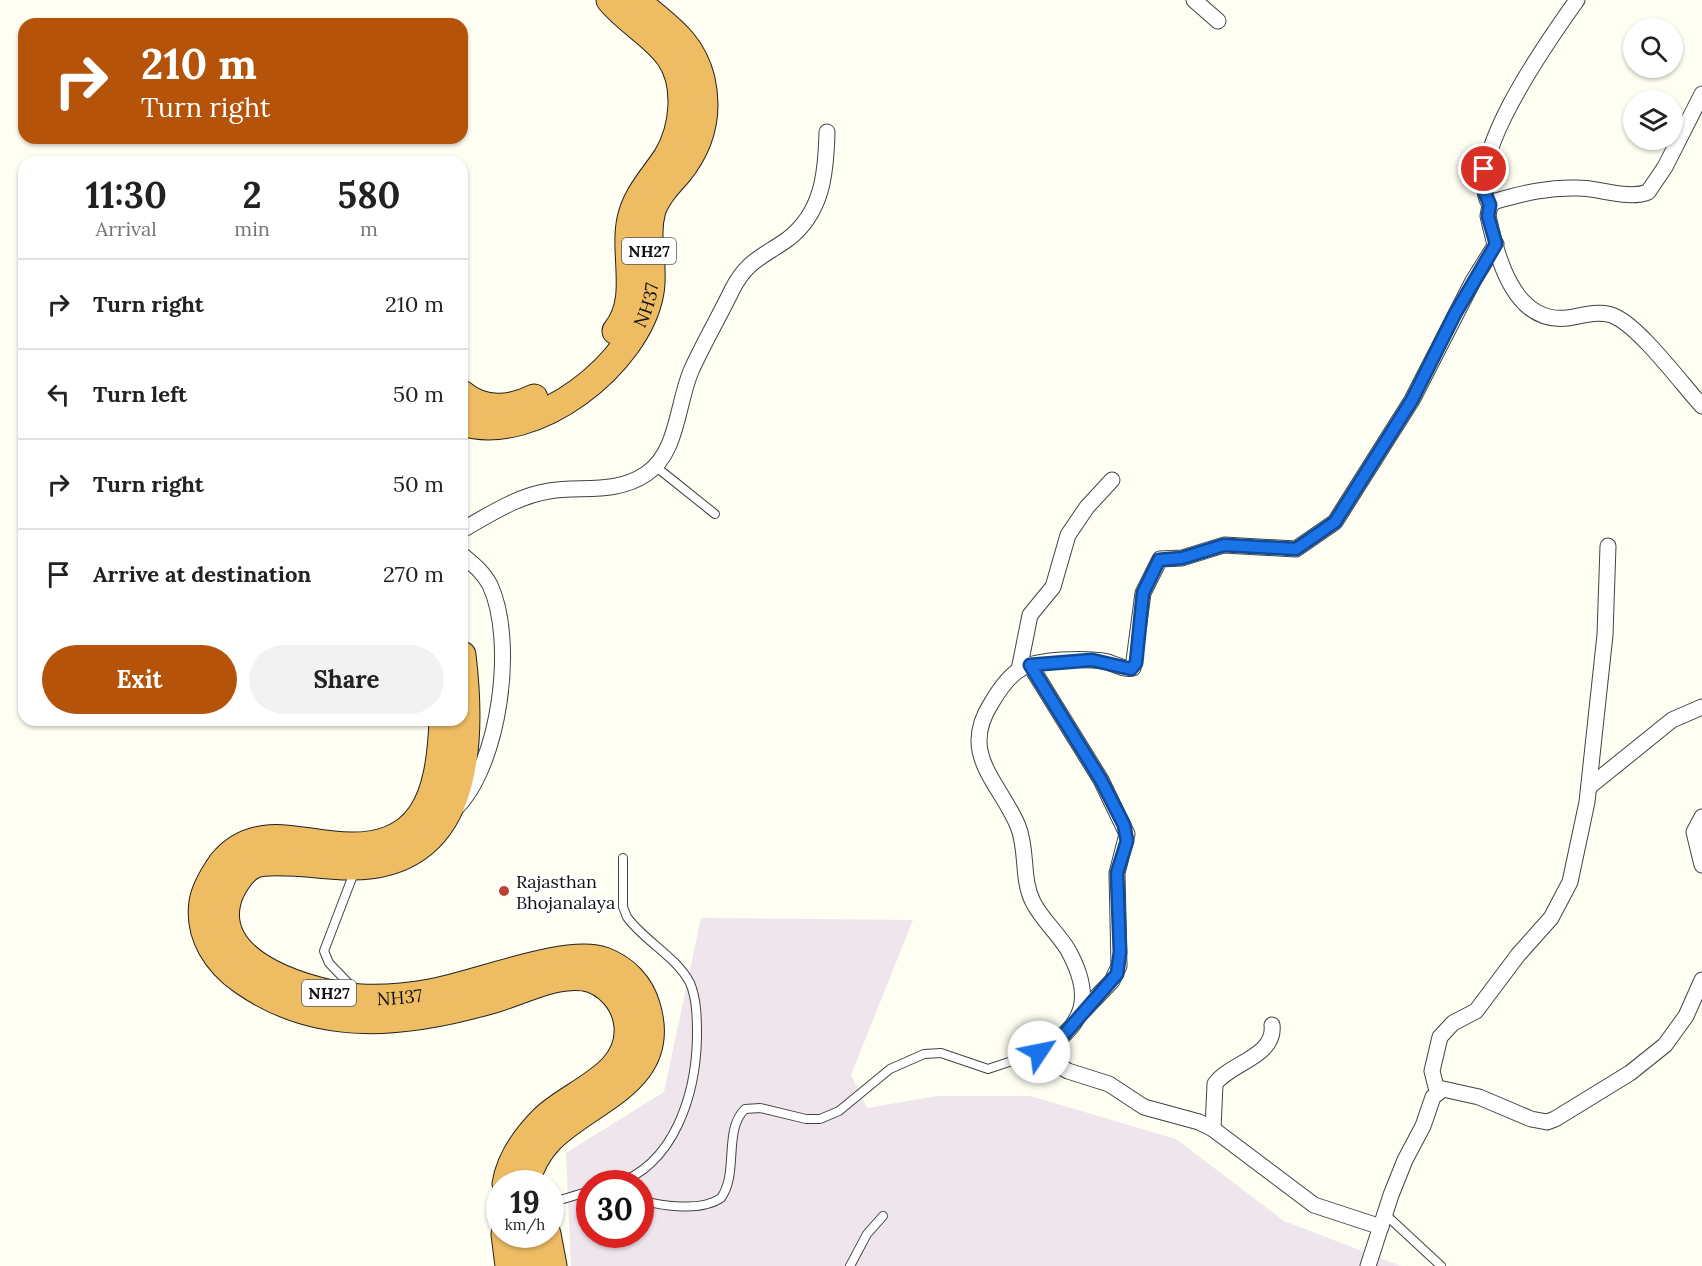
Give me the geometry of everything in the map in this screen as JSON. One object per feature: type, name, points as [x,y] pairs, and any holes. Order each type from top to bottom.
[{"type":"highway","name":"NH37","points":[[468,397],[485,406],[502,408],[523,404],[550,390],[579,370],[606,343],[619,327],[627,305],[631,288],[628,236],[631,219],[638,198],[669,154],[682,115],[681,95],[678,75],[670,57],[610,0]]},
{"type":"highway","name":"NH37","points":[[468,424],[495,428],[517,423],[548,411],[600,374],[635,334],[645,311],[650,291],[648,233],[653,209],[665,187],[695,148],[702,129],[704,104],[701,79],[691,54],[676,33],[636,0]]},
{"type":"highway","name":"NH37","points":[[443,726],[439,771],[434,792],[418,819],[400,835],[379,843],[355,846],[332,845],[285,837],[255,841],[240,847],[228,856],[217,870],[203,901],[208,942],[219,960],[262,994],[290,1008],[344,1019],[378,1020],[430,1004],[570,977],[597,981],[609,989],[626,1014],[627,1043],[615,1065],[606,1075],[544,1119],[512,1162],[515,1170]]},
{"type":"highway","name":"NH37","points":[[430,1004],[362,998],[308,988],[278,977],[256,965],[239,950],[228,930],[225,911],[229,894],[239,878],[254,864],[356,866],[391,861],[414,851],[433,835],[447,816],[457,794],[463,763],[466,726]]},
{"type":"highway","points":[[507,1248],[509,1266]]},
{"type":"highway","points":[[527,1248],[530,1266]]},
{"type":"highway","points":[[550,1248],[553,1266]]},
{"type":"street","points":[[1194,0],[1218,21]]},
{"type":"street","points":[[1577,0],[1523,83],[1489,151],[1482,186],[1490,205],[1488,216],[1496,244],[1512,288],[1529,308],[1549,317],[1563,318],[1596,314],[1616,316],[1651,349],[1702,406]]},
{"type":"street","points":[[1490,205],[1548,188],[1581,188],[1637,195],[1648,192],[1665,167],[1702,94]]},
{"type":"street","points":[[468,527],[526,497],[548,491],[615,487],[640,478],[655,466],[670,442],[692,369],[739,278],[757,257],[796,231],[815,202],[824,183],[827,132]]},
{"type":"street","points":[[1024,667],[1092,660],[1131,669],[1136,663],[1143,593],[1159,560],[1182,558],[1224,545],[1296,549],[1335,522],[1412,400],[1459,306],[1496,244]]},
{"type":"street","points":[[1083,1011],[1083,994],[1077,972],[1068,950],[1032,900],[1023,870],[1023,843],[1018,826],[986,773],[978,739],[986,711],[997,694],[1024,667],[1030,615],[1053,587],[1068,535],[1086,507],[1112,480]]},
{"type":"street","points":[[1368,1266],[1405,1160],[1437,1091],[1432,1071],[1440,1037],[1453,1023],[1476,1011],[1518,955],[1551,918],[1566,893],[1589,787],[1605,635],[1608,546]]},
{"type":"street","points":[[447,816],[466,797],[481,770],[496,722],[501,677],[501,638],[495,600],[482,573],[468,560]]},
{"type":"street","points":[[1024,667],[1101,780],[1127,834],[1117,873],[1119,966],[1112,981],[1061,1038],[1039,1052],[1068,1071],[1109,1084],[1144,1107],[1199,1122],[1213,1129],[1314,1205],[1383,1220]]},
{"type":"street","points":[[1589,787],[1672,720],[1702,707]]},
{"type":"street","points":[[1702,817],[1695,832],[1702,865]]},
{"type":"street","points":[[1437,1091],[1443,1089],[1479,1097],[1540,1122],[1555,1119],[1630,1073],[1665,1046],[1686,1016],[1702,980]]},
{"type":"street","points":[[1213,1129],[1215,1084],[1262,1049],[1271,1037],[1272,1025]]},
{"type":"lane","points":[[655,466],[715,514]]},
{"type":"lane","points":[[623,858],[624,907],[627,917],[690,984],[697,1018],[697,1054],[688,1105],[677,1127],[651,1161],[639,1170]]},
{"type":"lane","points":[[356,866],[324,951],[329,963],[362,998]]},
{"type":"lane","points":[[654,1203],[697,1206],[718,1200],[727,1186],[735,1127],[745,1109],[760,1108],[806,1119],[829,1117],[878,1077],[914,1058],[941,1053],[988,1069],[1039,1052]]},
{"type":"lane","points":[[850,1266],[867,1234],[883,1216]]},
{"type":"lane","points":[[1383,1220],[1441,1266]]},
{"type":"shaded area","points":[[701,918],[913,920],[851,1075],[867,1108],[938,1096],[1030,1096],[1176,1139],[1284,1221],[1401,1266],[571,1266],[566,1153],[664,1092]]},
{"type":"place","name":"Rajasthan Bhojanalaya","points":[[504,891]]},
{"type":"route","points":[[1039,1052],[1061,1038],[1117,974],[1120,952],[1117,873],[1127,834],[1101,780],[1030,665],[1101,660],[1131,669],[1136,663],[1143,593],[1159,560],[1182,558],[1224,545],[1296,549],[1335,522],[1345,510],[1412,400],[1455,314],[1496,244],[1488,216],[1490,205],[1482,186],[1484,169]]}]
